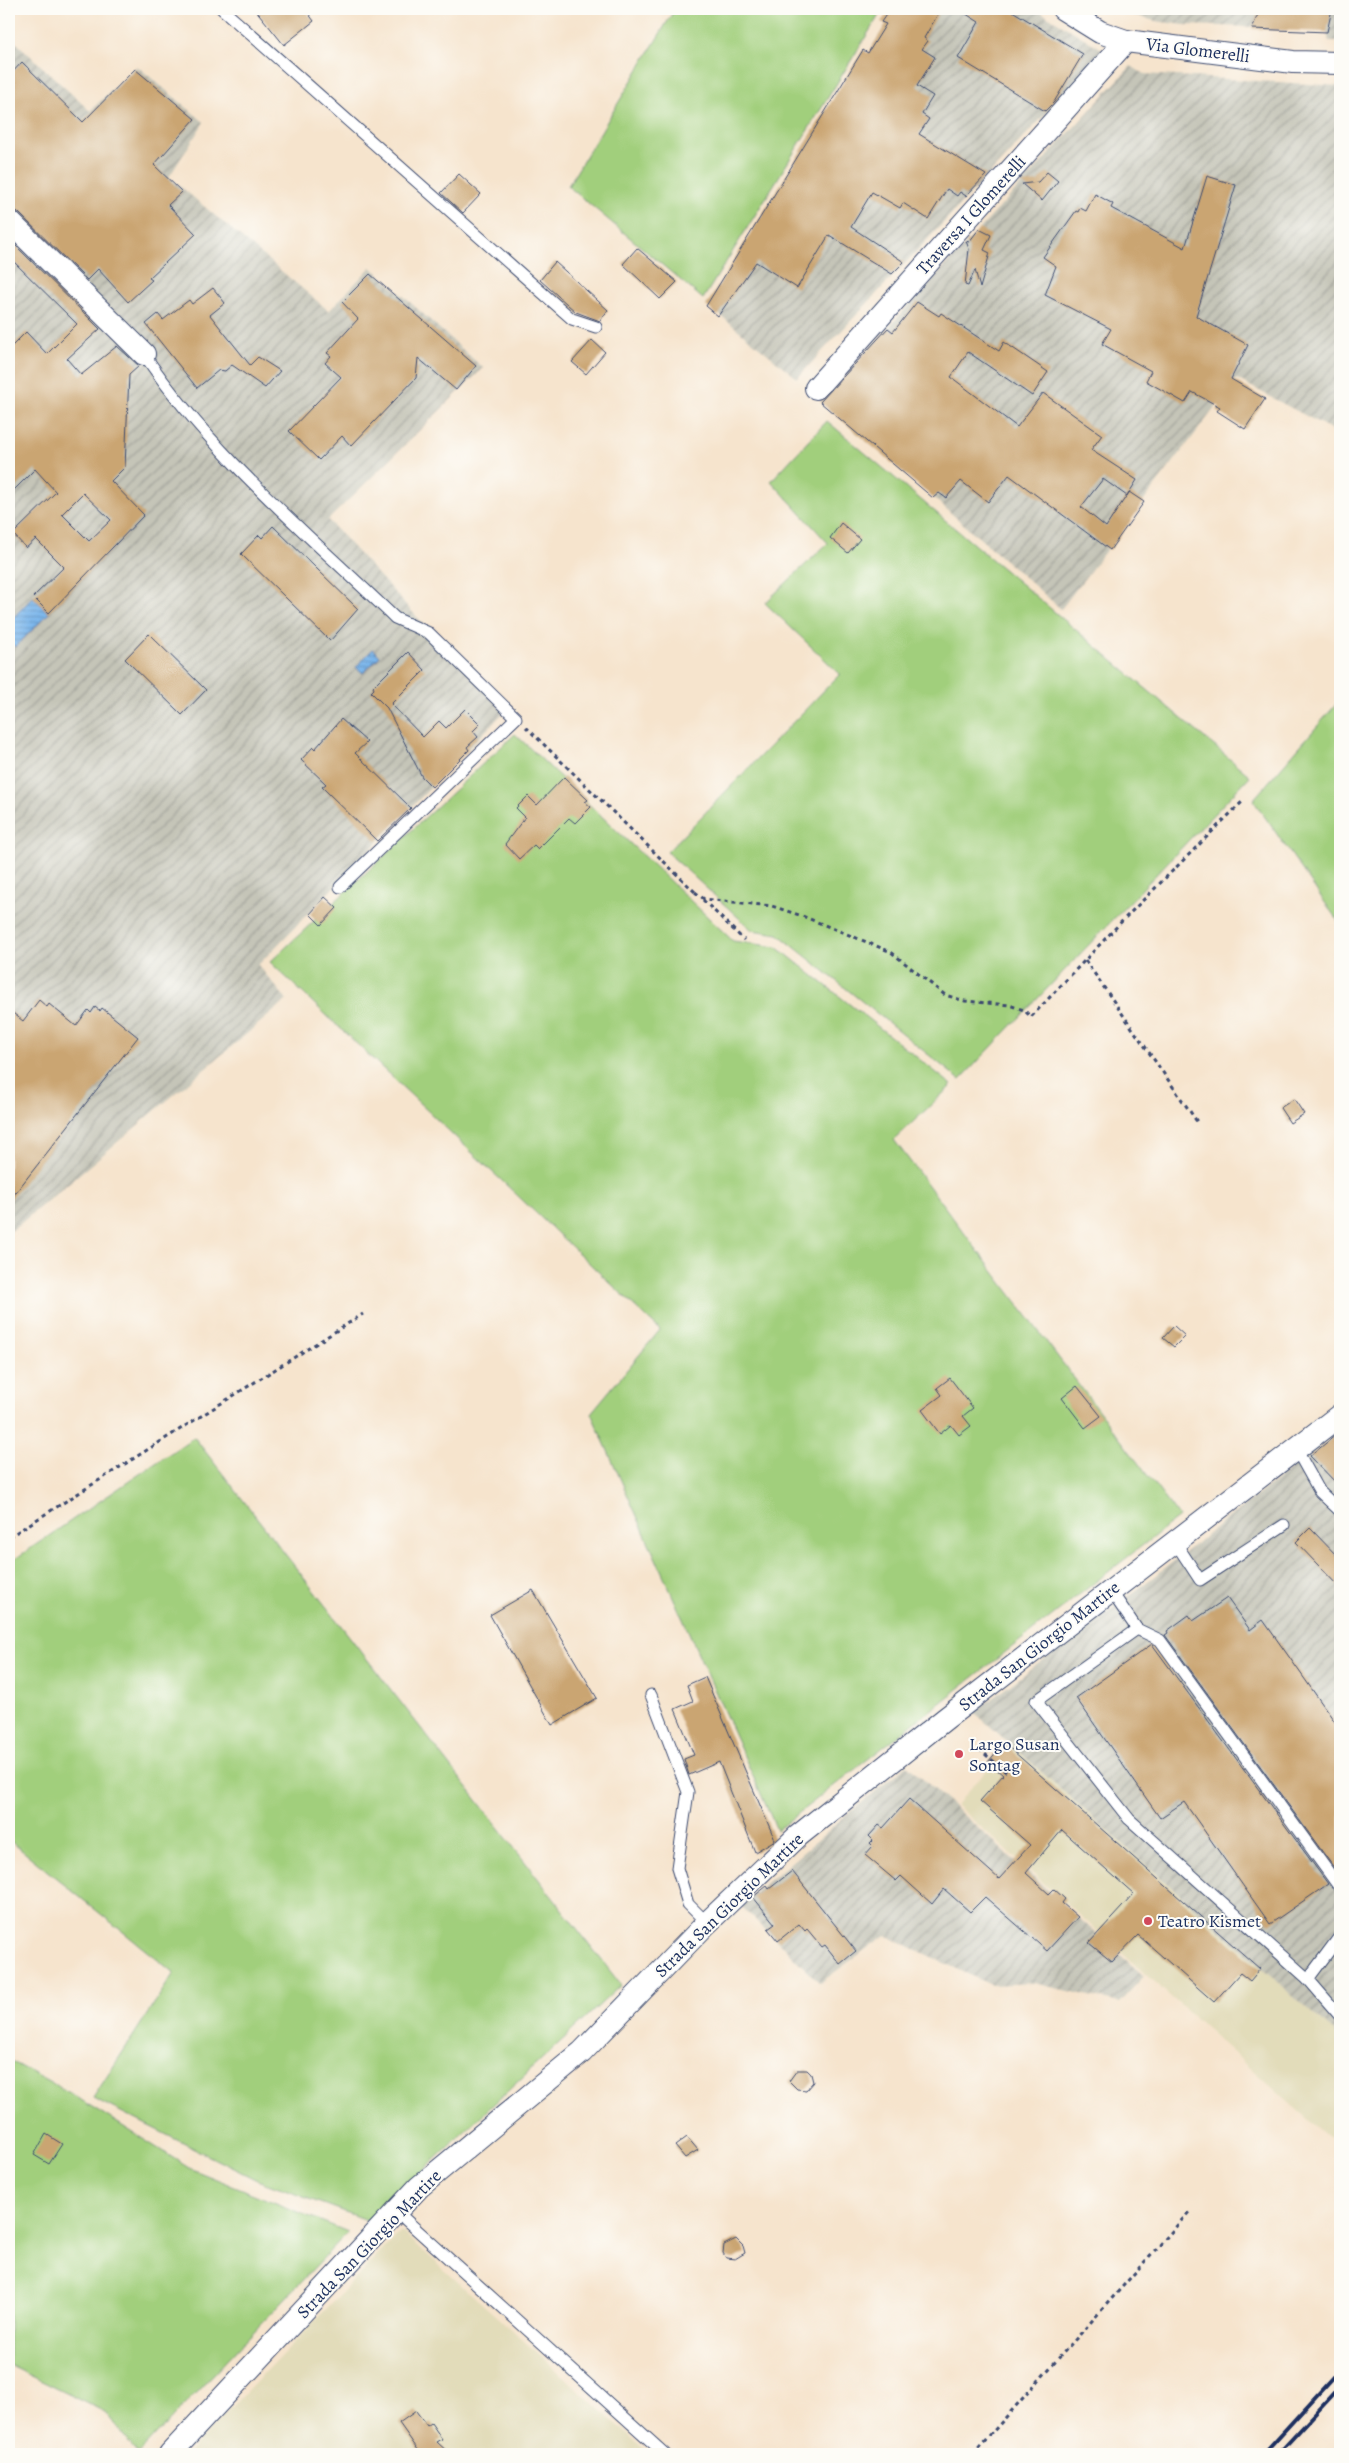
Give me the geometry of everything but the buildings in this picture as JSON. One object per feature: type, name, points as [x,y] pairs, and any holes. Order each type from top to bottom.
[{"type":"street","name":"Via Glomerelli","points":[[1063,9],[1100,32],[1126,41],[1294,62],[1340,63]]},
{"type":"street","name":"Traversa I Glomerelli","points":[[816,388],[1126,41]]},
{"type":"street","points":[[9,221],[144,354]]},
{"type":"street","name":"Strada San Giorgio Martire","points":[[170,2454],[419,2187],[582,2052],[707,1923],[798,1836],[944,1719],[1340,1415]]},
{"type":"lane","points":[[222,9],[572,319],[596,327]]},
{"type":"lane","points":[[144,354],[160,378],[226,455],[395,618],[429,632],[516,718],[340,887]]},
{"type":"lane","points":[[1296,1449],[1320,1492],[1340,1511]]},
{"type":"lane","points":[[1175,1542],[1200,1580],[1284,1525]]},
{"type":"lane","points":[[1111,1591],[1137,1629],[1160,1640],[1340,1888]]},
{"type":"lane","points":[[1137,1629],[1036,1701],[1129,1819],[1308,1979],[1340,2016]]},
{"type":"lane","points":[[651,1695],[688,1792],[677,1868],[688,1904],[707,1923]]},
{"type":"lane","points":[[1308,1979],[1340,1936]]},
{"type":"lane","points":[[396,2211],[665,2454]]},
{"type":"path","points":[[516,718],[744,940]]},
{"type":"path","points":[[695,892],[704,899],[772,906],[802,916],[891,952],[945,996],[965,1001],[1009,1005],[1024,1010],[1031,1017],[1243,801]]},
{"type":"path","points":[[1085,960],[1198,1123]]},
{"type":"path","points":[[9,1536],[364,1314]]},
{"type":"path","points":[[979,1749],[1006,1772]]},
{"type":"path","points":[[973,2454],[1190,2211]]},
{"type":"shaded area","points":[[898,9],[1036,9],[1105,51],[797,378],[708,305]]},
{"type":"shaded area","points":[[1111,9],[1340,9],[1340,42],[1329,42],[1327,32],[1184,25],[1155,21]]},
{"type":"shaded area","points":[[9,36],[90,111],[137,66],[204,122],[169,177],[329,311],[371,267],[483,368],[328,520],[504,712],[258,965],[287,1000],[9,1233]]},
{"type":"shaded area","points":[[1131,66],[1144,74],[1340,86],[1340,434],[1237,379],[1061,609],[821,400]]},
{"type":"shaded area","points":[[1337,1433],[1340,1437],[1340,2037],[974,1712],[1138,1589]]},
{"type":"shaded area","name":"Teatro Kismet","points":[[1010,1744],[1340,2037],[1340,2148],[956,1805]]},
{"type":"shaded area","points":[[907,1765],[1144,1976],[1119,2003],[1034,1983],[991,1985],[885,1935],[820,1983],[740,1905]]},
{"type":"shaded area","points":[[401,2231],[650,2454],[187,2454]]},
{"type":"green space","points":[[675,9],[883,9],[703,299],[568,186]]},
{"type":"green space","points":[[827,421],[1250,776],[960,1080],[778,934],[752,930],[667,852],[840,674],[765,603],[828,543],[771,481]]},
{"type":"green space","points":[[1340,700],[1340,924],[1253,800]]},
{"type":"green space","points":[[515,734],[733,941],[777,947],[952,1085],[894,1140],[1179,1517],[777,1830],[591,1413],[660,1330],[270,962]]},
{"type":"green space","points":[[194,1437],[621,1985],[369,2221],[257,2180],[93,2098],[174,1973],[9,1840],[9,1563]]},
{"type":"green space","points":[[9,2060],[70,2093],[189,2168],[348,2232],[138,2454],[105,2412],[9,2365]]},
{"type":"water","points":[[33,597],[49,613],[15,647],[9,641],[9,622]]},
{"type":"water","points":[[373,649],[380,656],[363,673],[356,667]]},
{"type":"railway","points":[[1263,2454],[1340,2370]]},
{"type":"railway","points":[[1278,2454],[1340,2387]]},
{"type":"place","name":"Largo Susan Sontag","points":[[959,1754]]},
{"type":"place","name":"Teatro Kismet","points":[[1148,1921]]}]
